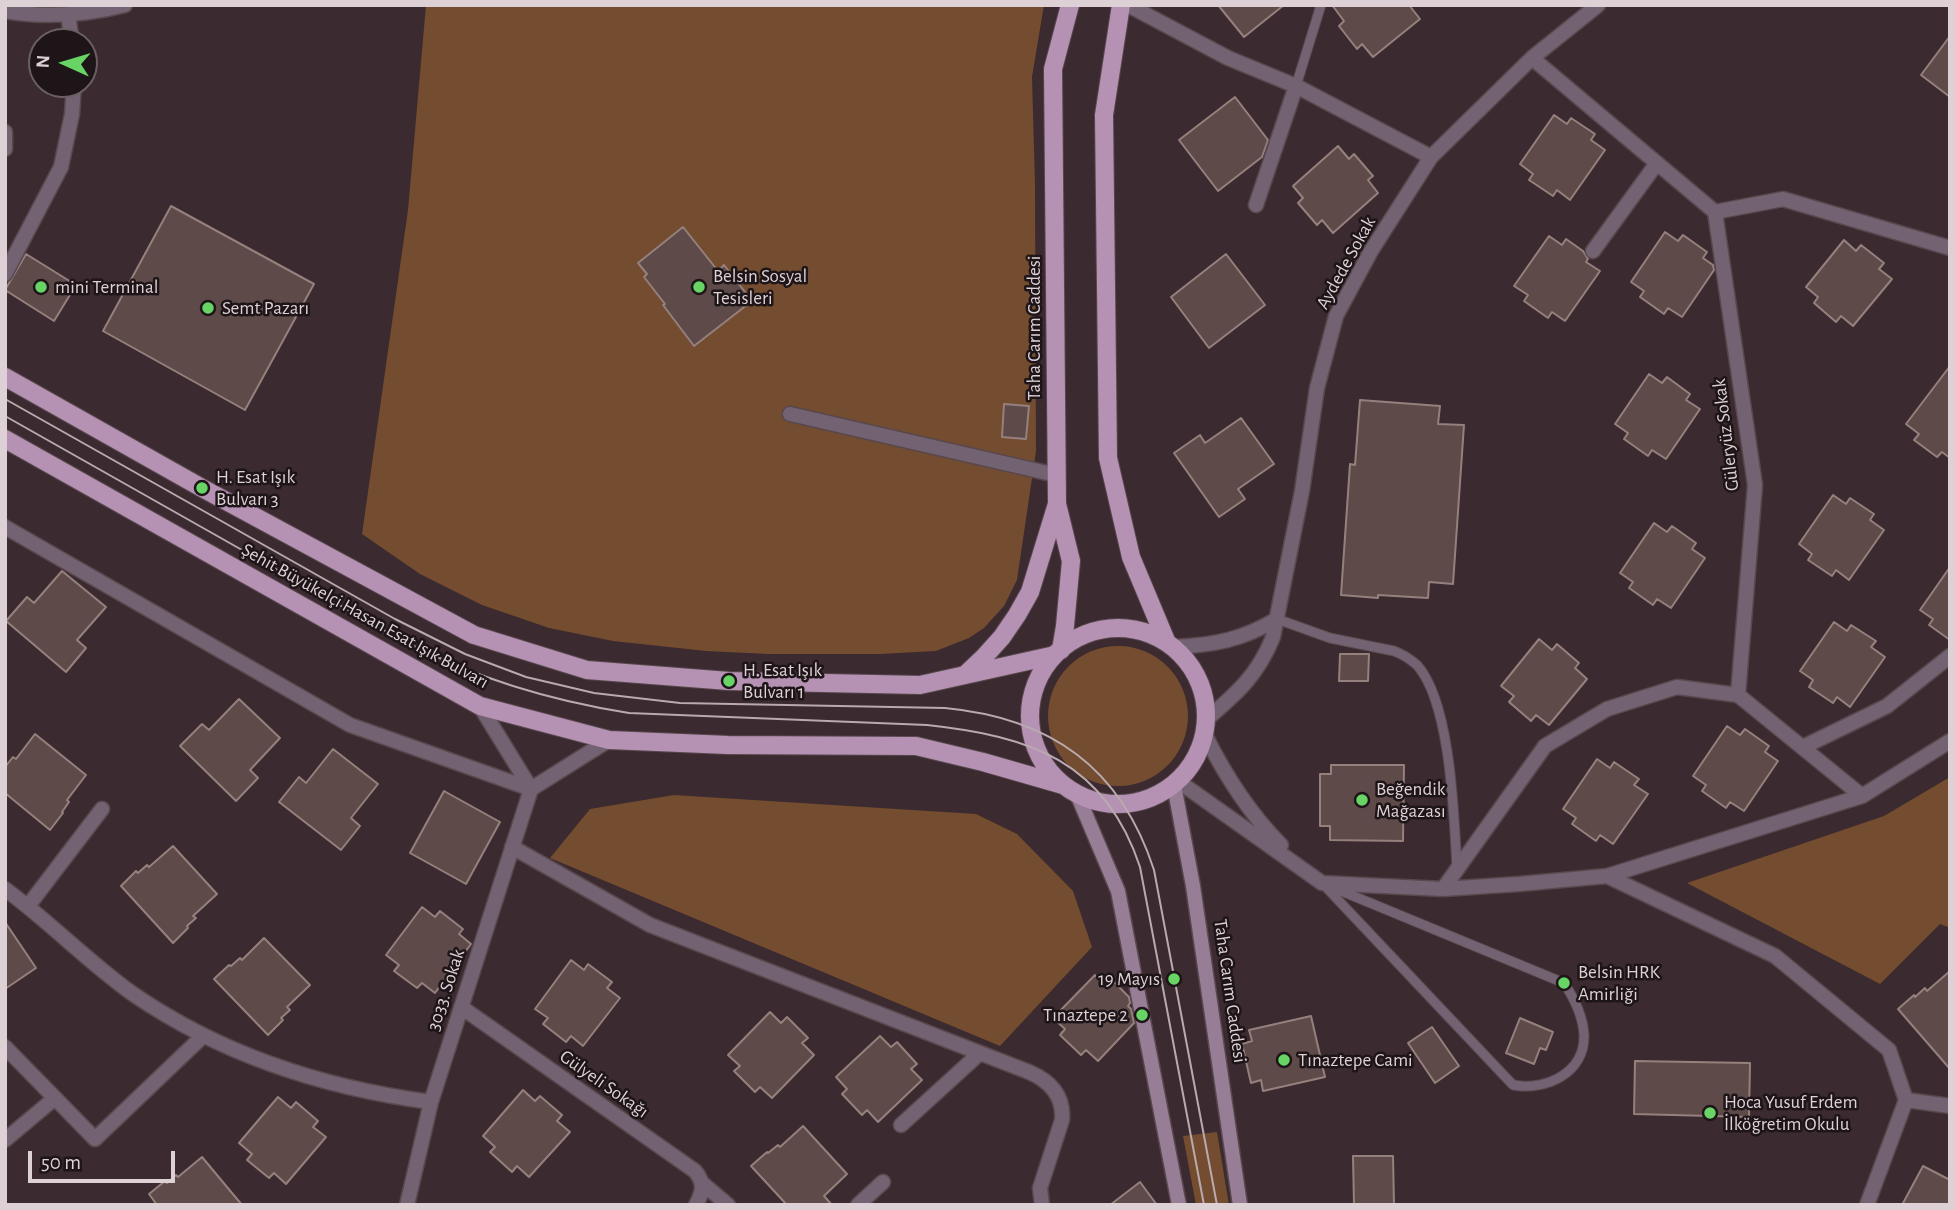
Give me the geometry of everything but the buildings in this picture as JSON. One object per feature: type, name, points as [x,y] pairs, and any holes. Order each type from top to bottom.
[{"type":"main road","name":"Taha Carım Caddesi","points":[[1058,652],[1065,626],[1071,561],[1057,504],[1053,69],[1070,5]]},
{"type":"main road","points":[[1121,5],[1104,115],[1108,458],[1131,556],[1170,645]]},
{"type":"main road","name":"Şehit Büyükelçi Hasan Esat Işık Bulvarı","points":[[5,377],[202,488],[474,635],[587,670],[729,681],[920,685],[1058,652]]},
{"type":"main road","name":"Şehit Büyükelçi Hasan Esat Işık Bulvarı","points":[[5,439],[480,706],[610,740],[728,745],[916,746],[983,762],[1070,790]]},
{"type":"main road","points":[[965,674],[1002,637],[1030,592],[1057,504]]},
{"type":"main road","points":[[1070,790],[1092,801],[1108,804],[1140,802],[1156,797],[1176,783],[1192,765],[1200,750],[1206,727],[1202,686],[1185,658],[1170,645],[1145,631],[1129,628],[1097,630],[1081,636],[1058,652],[1045,667],[1032,698],[1030,717],[1035,746],[1042,761],[1070,790],[1118,891],[1179,1205]]},
{"type":"main road","name":"Taha Carım Caddesi","points":[[1176,783],[1240,1205]]},
{"type":"street","points":[[5,11],[46,16],[68,15],[125,5]]},
{"type":"street","points":[[1128,5],[1228,58],[1296,86],[1431,157]]},
{"type":"street","name":"Aydede Sokak","points":[[1206,727],[1257,669],[1266,653],[1277,619],[1302,491],[1317,388],[1336,316],[1371,251],[1431,157],[1532,58],[1598,5]]},
{"type":"street","points":[[68,15],[70,28]]},
{"type":"street","points":[[1532,58],[1715,212],[1783,198],[1950,248]]},
{"type":"street","points":[[1256,205],[1296,86]]},
{"type":"street","points":[[5,274],[61,167],[70,127],[73,98]]},
{"type":"street","points":[[5,132],[5,149]]},
{"type":"street","points":[[1592,251],[1657,163]]},
{"type":"street","name":"Güleryüz Sokak","points":[[1715,212],[1755,485],[1738,695]]},
{"type":"street","points":[[790,414],[1056,475]]},
{"type":"street","points":[[5,527],[350,725],[531,789]]},
{"type":"street","points":[[1170,645],[1223,643],[1251,633],[1277,619]]},
{"type":"street","points":[[1803,747],[1887,706],[1950,656]]},
{"type":"street","points":[[1443,888],[1545,746],[1607,709],[1677,687],[1738,695],[1863,796]]},
{"type":"street","points":[[480,706],[531,789]]},
{"type":"street","points":[[1206,727],[1225,772],[1248,807],[1278,843],[1322,883]]},
{"type":"street","points":[[531,789],[610,740]]},
{"type":"street","points":[[1176,783],[1322,883],[1443,888],[1519,884],[1607,876],[1863,796],[1950,741]]},
{"type":"street","name":"3033. Sokak","points":[[407,1205],[431,1101],[531,789]]},
{"type":"street","points":[[28,906],[102,809]]},
{"type":"street","points":[[512,847],[650,925],[1037,1076],[1058,1094],[1063,1111],[1040,1188],[1042,1205]]},
{"type":"street","points":[[1607,876],[1775,956],[1889,1050],[1906,1100],[1867,1205]]},
{"type":"street","points":[[5,889],[133,994],[204,1036],[276,1067],[314,1079],[391,1097],[431,1101]]},
{"type":"street","name":"Gülyeli Sokağı","points":[[461,1007],[695,1171],[702,1183],[728,1205]]},
{"type":"street","points":[[5,1047],[95,1139],[204,1036]]},
{"type":"street","points":[[901,1125],[980,1053]]},
{"type":"street","points":[[5,1140],[55,1098]]},
{"type":"street","points":[[1906,1100],[1950,1106]]},
{"type":"street","points":[[858,1205],[883,1182]]},
{"type":"street","points":[[696,1205],[701,1196],[702,1183]]},
{"type":"lane","points":[[1296,86],[1321,5]]},
{"type":"lane","points":[[1277,619],[1330,638],[1394,651],[1416,664],[1430,685],[1443,729],[1453,799],[1457,869]]},
{"type":"lane","points":[[1322,883],[1564,983],[1573,996],[1583,1026],[1583,1048],[1573,1067],[1565,1075],[1545,1085],[1513,1086],[1322,883]]},
{"type":"shaded area","points":[[426,5],[1044,5],[1032,77],[1036,451],[1017,580],[1004,606],[984,628],[969,638],[936,651],[880,654],[706,651],[613,641],[549,628],[482,605],[420,574],[362,534],[408,210]]},
{"type":"shaded area","points":[[1118,646],[1145,652],[1167,667],[1182,689],[1188,716],[1182,743],[1167,765],[1145,780],[1118,786],[1091,780],[1069,765],[1054,743],[1048,716],[1054,689],[1069,667],[1091,652]]},
{"type":"shaded area","points":[[1950,777],[1950,928],[1940,924],[1880,984],[1687,883],[1884,816]]},
{"type":"shaded area","points":[[674,795],[976,814],[1017,834],[1073,891],[1092,947],[1000,1046],[550,858],[590,809]]},
{"type":"shaded area","points":[[1217,1132],[1229,1205],[1196,1205],[1183,1136]]},
{"type":"tram line","points":[[5,399],[395,619],[465,654],[526,677],[594,693],[680,703],[945,708],[1018,723],[1077,754],[1101,777],[1122,803],[1140,834],[1154,870],[1217,1205]]},
{"type":"tram line","points":[[5,416],[403,641],[485,677],[541,694],[629,713],[927,725],[964,730],[999,737],[1059,760],[1084,778],[1106,802],[1125,831],[1140,867],[1204,1205]]},
{"type":"place","name":"mini Terminal","points":[[41,287]]},
{"type":"place","name":"Belsin Sosyal Tesisleri","points":[[699,287]]},
{"type":"place","name":"Semt Pazarı","points":[[208,308]]},
{"type":"place","name":"H. Esat Işık Bulvarı 3","points":[[202,488]]},
{"type":"place","name":"H. Esat Işık Bulvarı 1","points":[[729,681]]},
{"type":"place","name":"Beğendik Mağazası","points":[[1362,800]]},
{"type":"place","name":"19 Mayıs","points":[[1174,979]]},
{"type":"place","name":"Belsin HRK Amirliği","points":[[1564,983]]},
{"type":"place","name":"Tınaztepe 2","points":[[1142,1015]]},
{"type":"place","name":"Tınaztepe Cami","points":[[1284,1060]]},
{"type":"place","name":"Hoca Yusuf Erdem İlköğretim Okulu","points":[[1710,1113]]}]
